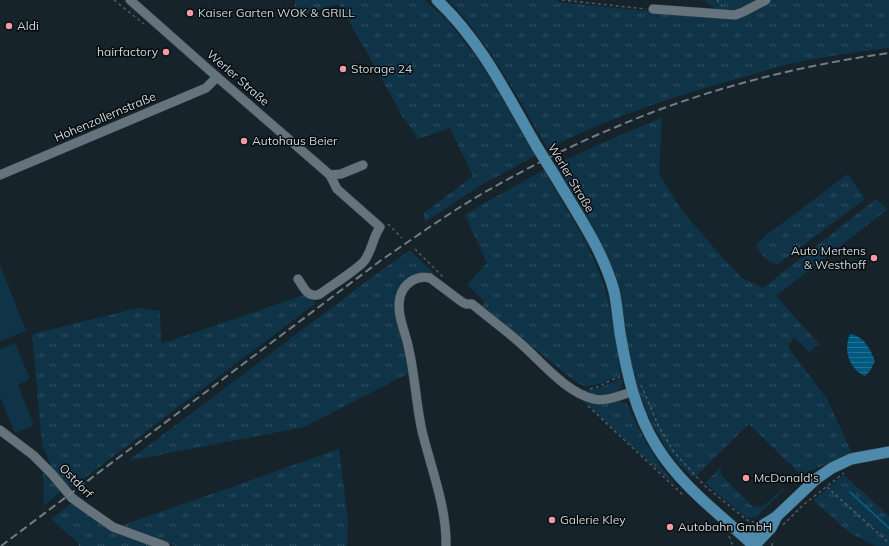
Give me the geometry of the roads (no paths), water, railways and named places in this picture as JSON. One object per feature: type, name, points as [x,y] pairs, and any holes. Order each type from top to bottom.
[{"type":"main road","name":"Werler Straße","points":[[437,0],[476,43],[593,240],[614,291],[625,361],[632,392],[644,424],[656,446],[674,472],[750,545]]},
{"type":"main road","points":[[750,545],[768,534],[776,517],[811,484],[833,467],[842,462],[861,456],[889,452]]},
{"type":"street","name":"Werler Straße","points":[[130,0],[330,175],[337,189],[380,227],[374,236],[370,251],[364,262],[320,294],[314,296],[306,292],[298,279]]},
{"type":"street","points":[[652,10],[735,15],[766,0]]},
{"type":"street","name":"Hohenzollernstraße","points":[[0,175],[206,88],[217,77]]},
{"type":"street","points":[[330,175],[341,174],[363,165]]},
{"type":"street","points":[[446,546],[445,520],[422,429],[409,349],[400,318],[400,296],[403,290],[415,278],[430,278],[462,302],[472,304],[564,383],[583,396],[595,400],[606,399],[632,392]]},
{"type":"street","name":"Ostdorf","points":[[0,430],[32,455],[52,474],[72,498],[83,506],[113,527],[165,546]]},
{"type":"water","points":[[850,334],[863,340],[869,348],[875,361],[870,371],[865,376],[859,373],[851,364],[847,352]]},
{"type":"waterway","points":[[850,492],[889,528]]},
{"type":"railway","points":[[1,546],[380,261],[479,195],[585,140],[682,102],[784,72],[854,58],[889,53]]},
{"type":"place","name":"Kaiser Garten WOK & GRILL","points":[[190,13]]},
{"type":"place","name":"Aldi","points":[[9,26]]},
{"type":"place","name":"hairfactory","points":[[166,52]]},
{"type":"place","name":"Storage 24","points":[[343,69]]},
{"type":"place","name":"Autohaus Beier","points":[[244,141]]},
{"type":"place","name":"Auto Mertens & Westhoff","points":[[874,258]]},
{"type":"place","name":"McDonald's","points":[[746,478]]},
{"type":"place","name":"Galerie Kley","points":[[552,520]]},
{"type":"place","name":"Autobahn GmbH","points":[[670,527]]}]
